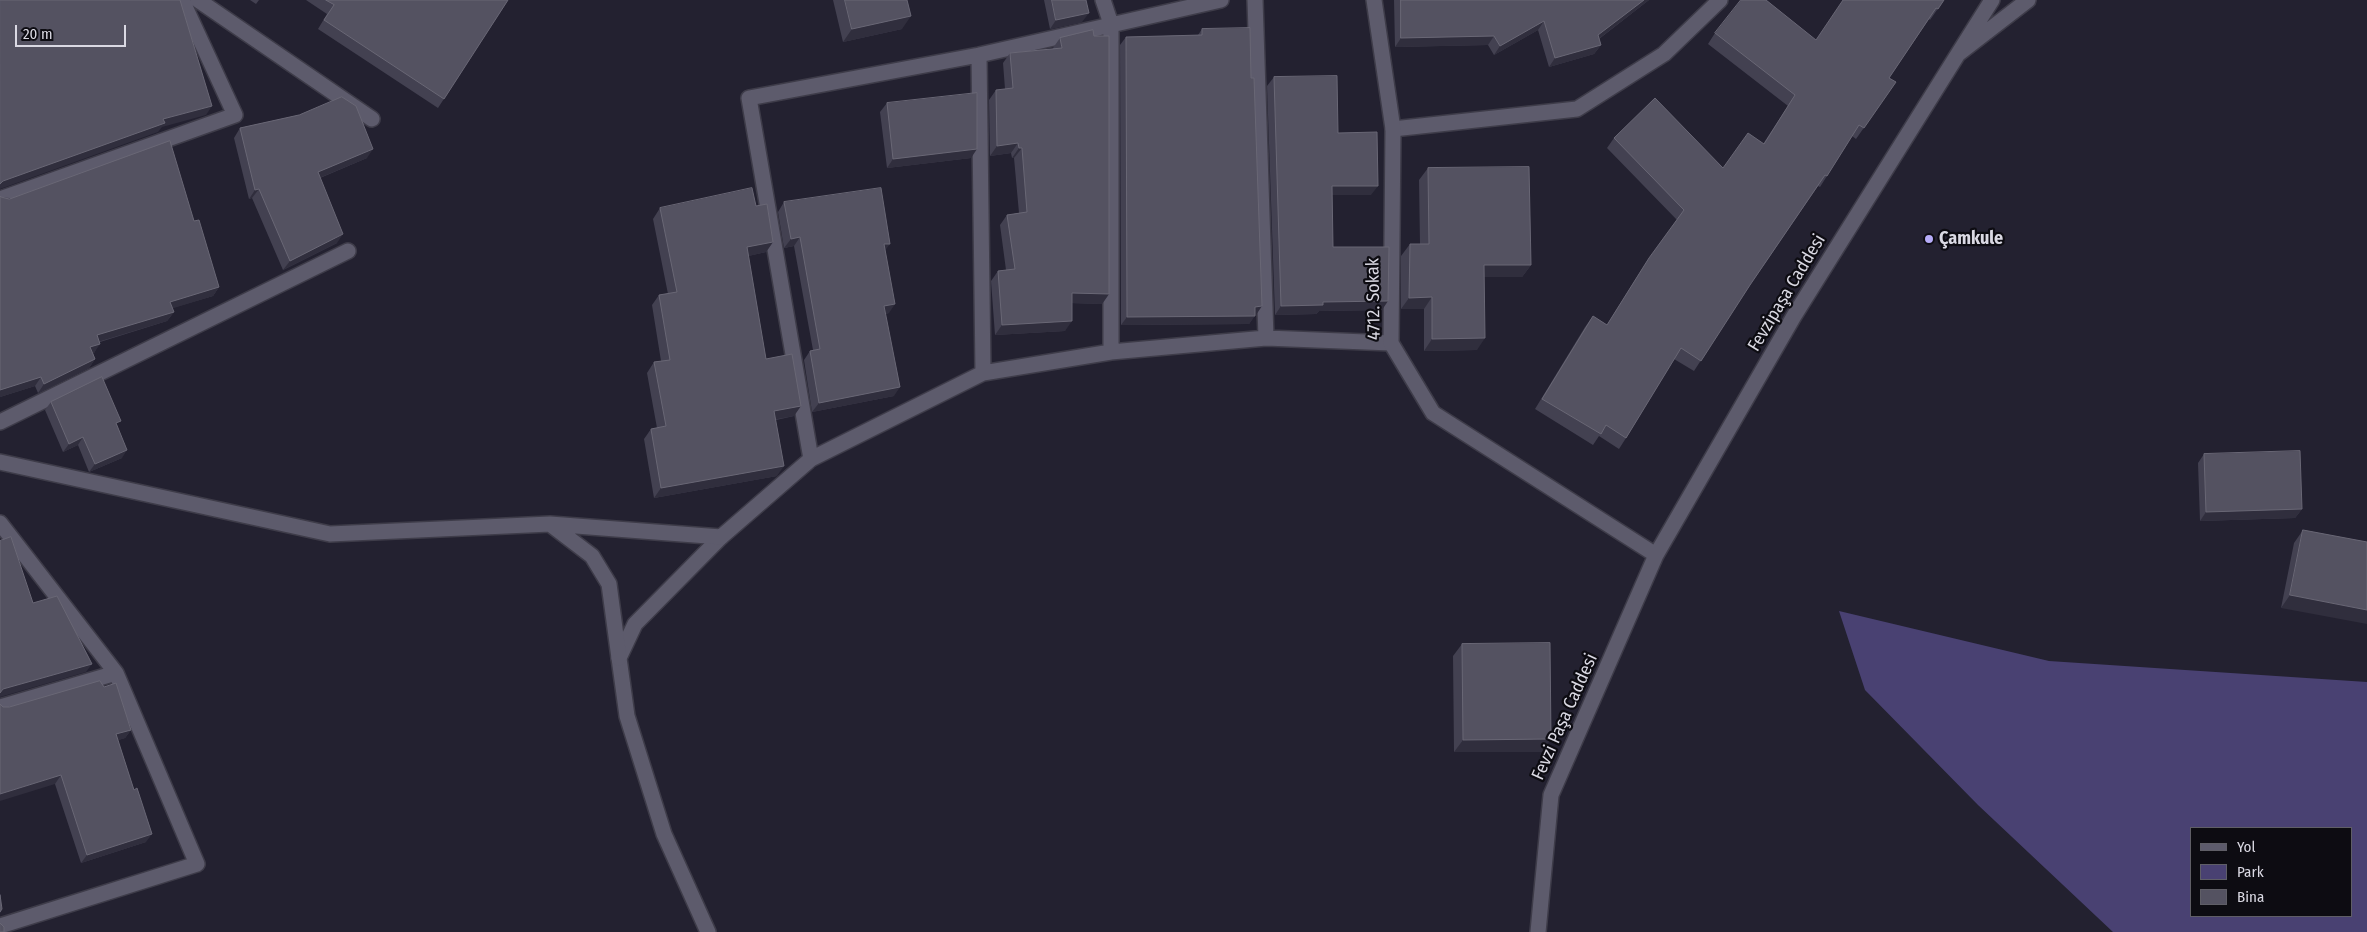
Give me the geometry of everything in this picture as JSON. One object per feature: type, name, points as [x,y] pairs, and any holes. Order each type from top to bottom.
[{"type":"street","points":[[0,200],[235,115],[182,0]]},
{"type":"street","points":[[198,0],[372,119]]},
{"type":"street","points":[[1104,0],[1111,24],[1111,352]]},
{"type":"street","points":[[811,459],[749,98],[980,55],[1221,0]]},
{"type":"street","points":[[1255,0],[1266,338]]},
{"type":"street","name":"4712. Sokak","points":[[1374,0],[1393,129],[1391,343],[1433,413],[1656,555]]},
{"type":"street","points":[[1393,129],[1577,109],[1664,54],[1720,0]]},
{"type":"street","name":"Fevzipaşa Caddesi","points":[[1656,555],[1794,316],[1992,0]]},
{"type":"street","name":"Fevzipaşa Caddesi","points":[[1958,54],[2028,0]]},
{"type":"street","points":[[980,55],[983,373]]},
{"type":"street","points":[[0,422],[348,251]]},
{"type":"street","points":[[619,658],[635,624],[720,537],[811,459],[983,373],[1111,352],[1266,338],[1391,343]]},
{"type":"street","points":[[0,462],[330,534],[550,524],[720,537]]},
{"type":"street","points":[[0,523],[116,673],[197,864],[0,926]]},
{"type":"street","points":[[550,524],[592,556],[610,584],[627,716],[664,834],[708,932]]},
{"type":"street","name":"Fevzi Paşa Caddesi","points":[[1538,932],[1551,795],[1656,555]]},
{"type":"street","points":[[0,707],[116,673]]},
{"type":"green space","points":[[1839,611],[2049,661],[2367,682],[2367,932],[2113,932],[1978,805],[1865,690]]},
{"type":"building","points":[[0,0],[180,0],[212,106],[163,119],[165,123],[3,181],[0,184]]},
{"type":"building","points":[[326,0],[508,0],[444,99],[324,20],[334,5]]},
{"type":"building","points":[[845,0],[907,0],[911,16],[852,29]]},
{"type":"building","points":[[1052,0],[1086,0],[1089,13],[1056,20]]},
{"type":"building","points":[[1401,0],[1644,0],[1598,35],[1601,45],[1555,58],[1544,21],[1500,46],[1494,36],[1401,38]]},
{"type":"building","points":[[1741,0],[1766,0],[1816,40],[1843,0],[1944,0],[1938,9],[1936,8],[1889,78],[1896,82],[1864,128],[1859,125],[1827,176],[1825,175],[1750,285],[1701,361],[1681,348],[1626,438],[1606,425],[1601,434],[1542,399],[1593,316],[1607,325],[1649,258],[1684,210],[1614,138],[1655,98],[1723,168],[1748,133],[1764,144],[1795,95],[1715,33]]},
{"type":"building","points":[[1250,28],[1251,78],[1254,78],[1262,306],[1255,307],[1255,316],[1127,317],[1126,37],[1202,35],[1202,29]]},
{"type":"building","points":[[1093,30],[1094,36],[1109,36],[1109,294],[1072,293],[1072,321],[1002,325],[998,271],[1015,269],[1007,215],[1027,212],[1022,148],[1019,148],[1018,143],[997,146],[996,90],[1013,88],[1010,53],[1062,48],[1060,38]]},
{"type":"building","points":[[1337,76],[1338,133],[1377,132],[1378,186],[1332,186],[1333,247],[1389,247],[1388,301],[1323,302],[1323,305],[1281,306],[1274,77]]},
{"type":"building","points":[[977,93],[977,149],[893,159],[887,103]]},
{"type":"building","points":[[342,97],[356,106],[373,149],[318,172],[343,234],[290,261],[259,189],[255,190],[240,128],[299,115]]},
{"type":"building","points":[[170,141],[194,221],[199,220],[219,287],[170,302],[174,312],[97,335],[100,344],[90,347],[95,359],[44,384],[41,377],[0,390],[0,196],[9,199]]},
{"type":"building","points":[[1529,167],[1531,265],[1484,265],[1485,338],[1432,339],[1432,297],[1409,298],[1410,244],[1429,244],[1428,168]]},
{"type":"building","points":[[752,188],[756,206],[767,204],[773,242],[747,247],[766,359],[792,354],[801,406],[774,411],[784,466],[661,488],[651,429],[666,426],[654,362],[670,360],[659,295],[677,292],[660,208]]},
{"type":"building","points":[[881,188],[890,244],[884,244],[895,304],[884,306],[900,387],[819,403],[810,351],[820,349],[800,237],[791,239],[784,202]]},
{"type":"building","points":[[102,377],[121,421],[116,423],[127,450],[95,464],[83,437],[69,444],[51,402]]},
{"type":"building","points":[[2300,451],[2302,509],[2206,512],[2204,454]]},
{"type":"building","points":[[2303,530],[2367,542],[2367,610],[2290,595]]},
{"type":"building","points":[[11,537],[33,603],[57,596],[92,664],[3,689],[0,693],[0,541]]},
{"type":"building","points":[[1550,643],[1551,739],[1463,740],[1462,644]]},
{"type":"building","points":[[100,681],[104,687],[116,683],[131,730],[116,734],[134,790],[137,788],[152,834],[87,855],[61,775],[0,794],[0,704],[3,707],[9,707]]},
{"type":"building","points":[[0,895],[2,909],[0,912]]},
{"type":"building","points":[[0,923],[4,927],[4,932],[0,932]]},
{"type":"place","name":"Çamkule","points":[[1929,239]]}]
